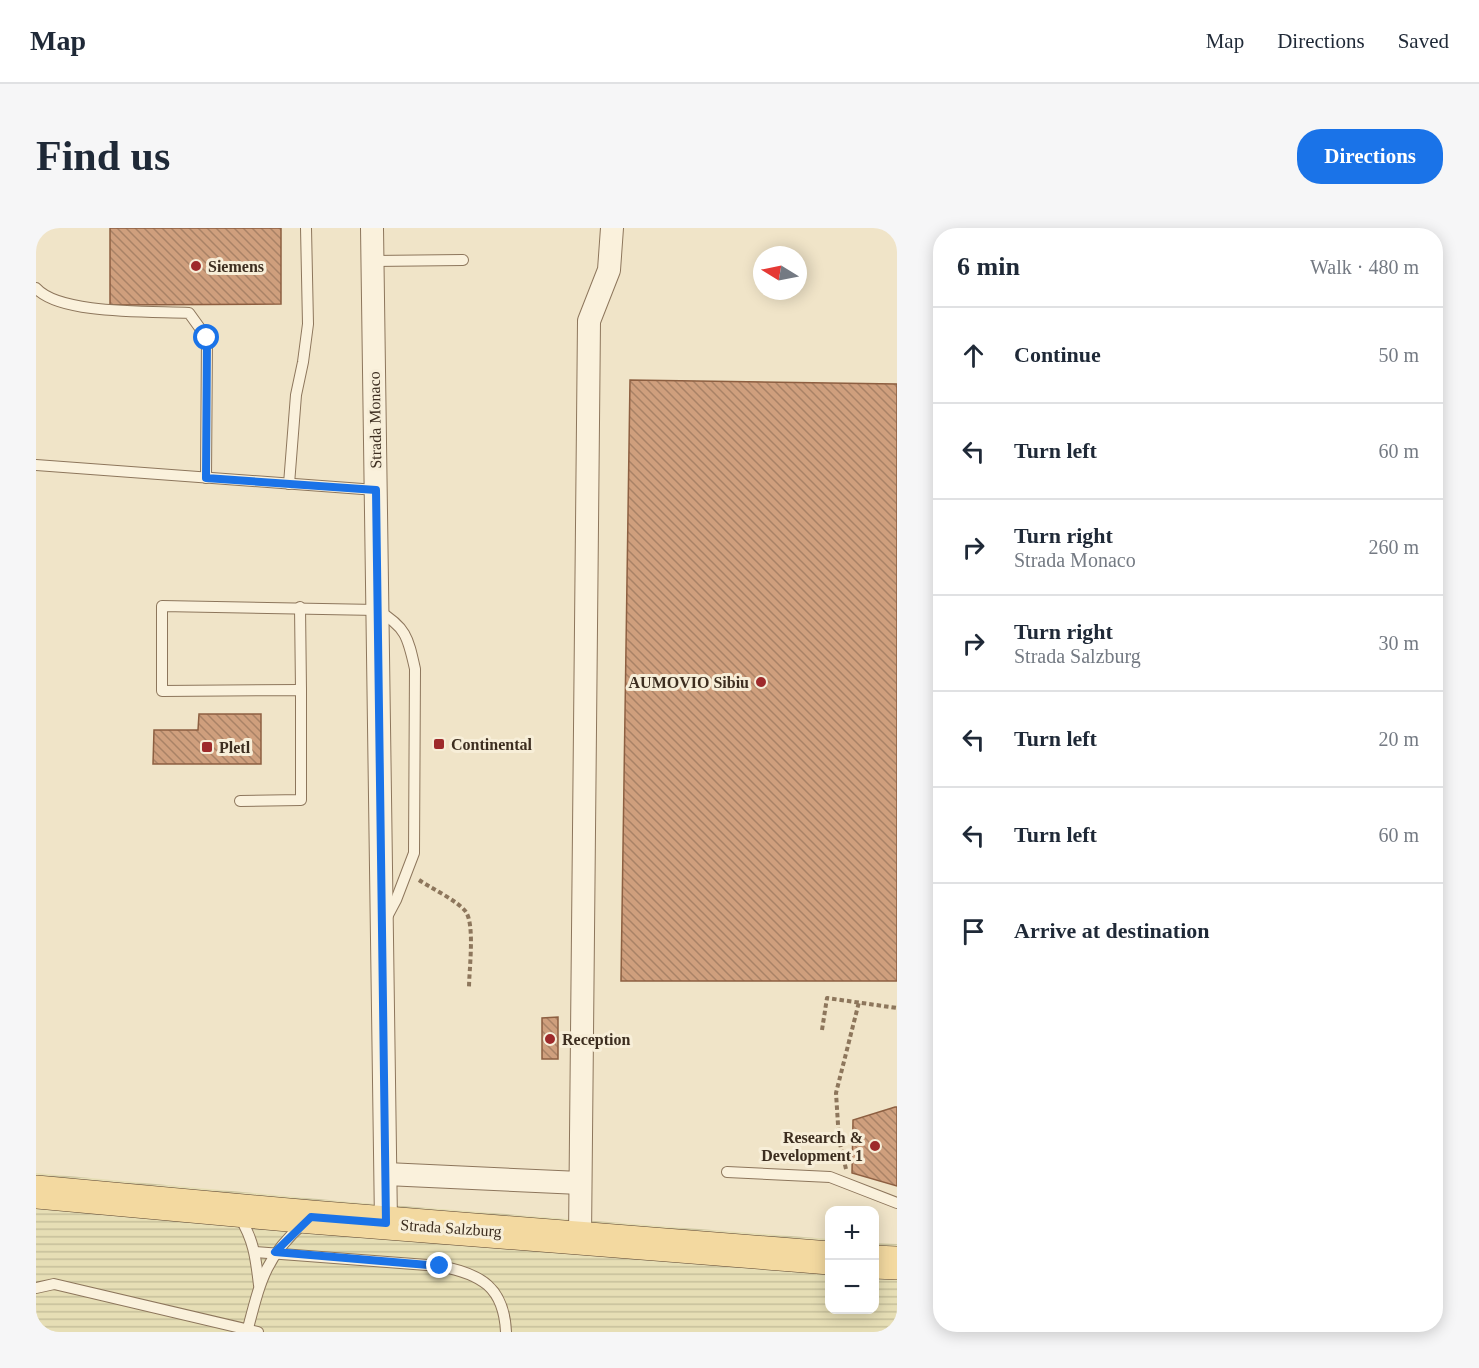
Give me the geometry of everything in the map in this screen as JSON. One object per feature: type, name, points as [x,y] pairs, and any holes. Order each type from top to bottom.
[{"type":"main road","name":"Strada Salzburg","points":[[36,1192],[311,1217],[825,1258]]},
{"type":"main road","points":[[879,1262],[897,1263]]},
{"type":"street","name":"Strada Monaco","points":[[372,228],[386,1223]]},
{"type":"street","points":[[580,1238],[589,321],[609,270],[612,228]]},
{"type":"street","points":[[386,1174],[580,1183]]},
{"type":"lane","points":[[289,484],[296,395],[308,324],[306,228]]},
{"type":"lane","points":[[373,261],[463,260]]},
{"type":"lane","points":[[36,288],[43,296],[63,304],[103,309],[189,313],[207,338],[206,478]]},
{"type":"lane","points":[[36,465],[376,490]]},
{"type":"lane","points":[[301,690],[162,691],[162,606],[377,610],[395,620],[410,642],[415,669],[414,853],[396,900],[382,925]]},
{"type":"lane","points":[[240,801],[301,800],[300,608]]},
{"type":"lane","points":[[727,1172],[830,1177],[897,1203]]},
{"type":"lane","points":[[235,1210],[249,1232],[255,1252],[259,1286]]},
{"type":"lane","points":[[36,1288],[54,1284],[251,1331],[259,1286],[275,1252],[311,1217]]},
{"type":"lane","points":[[255,1252],[440,1266],[466,1271],[480,1278],[493,1289],[501,1302],[506,1332]]},
{"type":"path","points":[[407,872],[462,907],[467,914],[470,925],[469,988]]},
{"type":"path","points":[[822,1030],[827,998],[897,1008]]},
{"type":"path","points":[[849,1184],[839,1140],[836,1093],[859,1002]]},
{"type":"shaded area","points":[[36,1173],[351,1202],[825,1239],[825,1314],[879,1314],[879,1243],[897,1244],[897,1332],[36,1332]]},
{"type":"building","name":"Siemens","points":[[110,228],[281,228],[281,304],[110,305]]},
{"type":"building","name":"AUMOVIO Sibiu","points":[[630,380],[897,384],[897,981],[621,981]]},
{"type":"building","name":"Pletl","points":[[199,714],[261,714],[261,764],[153,764],[154,730],[198,730]]},
{"type":"building","name":"Reception","points":[[558,1017],[558,1059],[542,1059],[542,1018]]},
{"type":"building","name":"Research & Development 1","points":[[897,1107],[897,1186],[852,1173],[853,1120]]},
{"type":"place","name":"Siemens","points":[[196,266]]},
{"type":"place","name":"AUMOVIO Sibiu","points":[[761,682]]},
{"type":"place","name":"Continental","points":[[439,744]]},
{"type":"place","name":"Pletl","points":[[207,747]]},
{"type":"place","name":"Reception","points":[[550,1039]]},
{"type":"place","name":"Research & Development 1","points":[[875,1146]]},
{"type":"route","points":[[207,338],[206,478],[376,490],[386,1223],[311,1217],[275,1252],[440,1266]]}]
